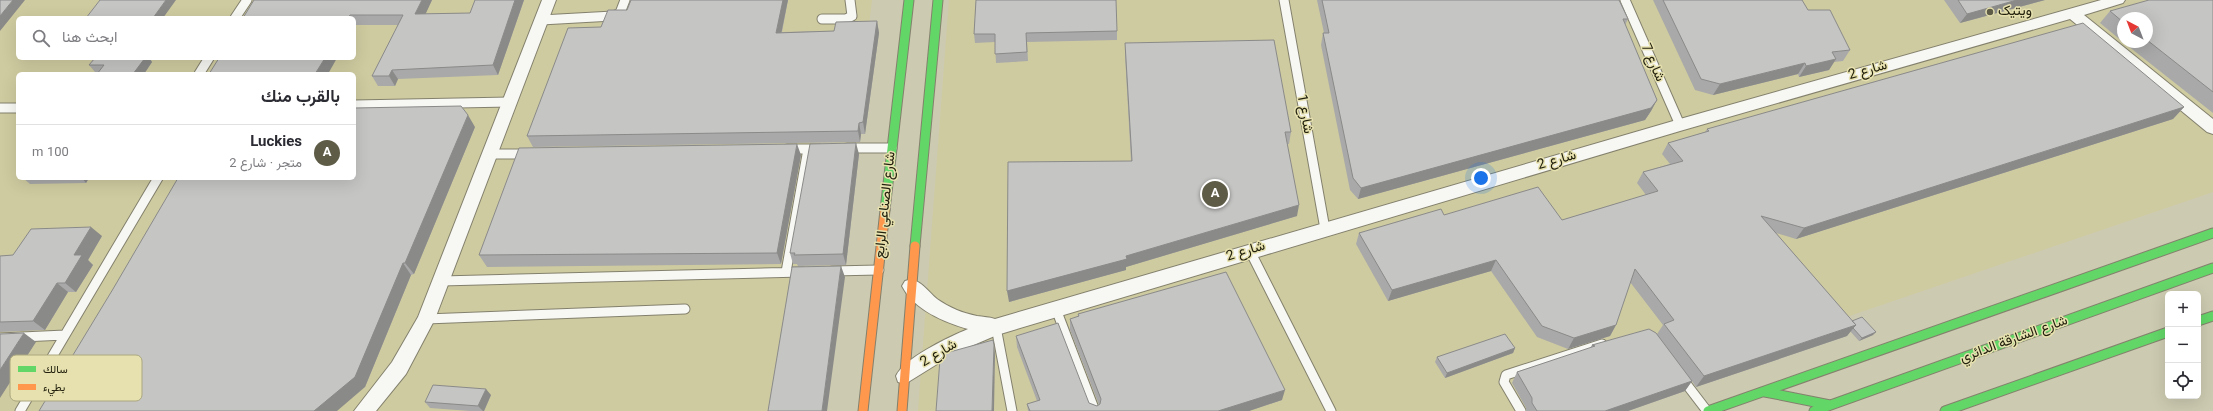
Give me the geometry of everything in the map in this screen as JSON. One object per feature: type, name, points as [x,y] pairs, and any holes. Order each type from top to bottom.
[{"type":"main road","name":"شارع الصناعي الرابع","points":[[863,411],[909,0]]},
{"type":"main road","points":[[902,411],[911,286],[938,0]]},
{"type":"main road","points":[[1707,411],[1765,392],[2213,233]]},
{"type":"main road","name":"شارع الشارقة الدائري","points":[[1814,411],[2213,268]]},
{"type":"main road","points":[[2201,320],[2213,316]]},
{"type":"main road","points":[[1945,411],[2165,333]]},
{"type":"main road","points":[[1765,392],[1830,405]]},
{"type":"street","points":[[364,411],[399,368],[426,319],[549,0]]},
{"type":"street","name":"شارع 2","points":[[905,376],[948,346],[996,327],[1680,125],[2118,0]]},
{"type":"street","points":[[2072,13],[2213,128]]},
{"type":"street","name":"شارع 2","points":[[911,286],[923,299],[950,316],[975,324],[996,327]]},
{"type":"lane","points":[[237,16],[247,0]]},
{"type":"lane","points":[[541,20],[613,16],[620,13],[625,0]]},
{"type":"lane","points":[[822,19],[846,19],[852,16],[853,12],[850,0]]},
{"type":"lane","name":"شارع 1","points":[[1284,0],[1324,229]]},
{"type":"lane","name":"شارع 7","points":[[1625,0],[1680,125]]},
{"type":"lane","points":[[200,72],[208,60]]},
{"type":"lane","points":[[356,105],[510,102]]},
{"type":"lane","points":[[0,108],[16,108]]},
{"type":"lane","points":[[776,150],[892,148]]},
{"type":"lane","points":[[786,272],[808,149]]},
{"type":"lane","points":[[490,154],[537,154]]},
{"type":"lane","points":[[53,355],[157,180]]},
{"type":"lane","points":[[1250,251],[1331,411]]},
{"type":"lane","points":[[441,281],[879,270]]},
{"type":"lane","points":[[426,319],[685,309]]},
{"type":"lane","points":[[1056,309],[1095,411]]},
{"type":"lane","points":[[996,327],[1012,411]]},
{"type":"lane","points":[[0,338],[65,335]]},
{"type":"lane","points":[[1521,411],[1504,382],[1506,375],[1615,340]]},
{"type":"lane","points":[[1675,369],[1707,411]]},
{"type":"lane","points":[[20,411],[26,401]]},
{"type":"shaded area","points":[[0,0],[872,0],[822,411],[0,411]]},
{"type":"shaded area","points":[[949,0],[2213,0],[2213,192],[1570,411],[918,411]]},
{"type":"building","points":[[0,0],[13,0],[0,16]]},
{"type":"building","points":[[100,0],[166,0],[154,16],[88,16]]},
{"type":"building","points":[[254,0],[422,0],[415,14],[470,13],[475,0],[515,0],[493,65],[392,70],[389,76],[372,76],[403,15],[244,16]]},
{"type":"building","points":[[631,0],[783,0],[776,33],[834,31],[836,22],[877,21],[863,122],[859,123],[858,131],[527,136],[568,28],[601,27],[608,10],[627,10]]},
{"type":"building","points":[[976,0],[1116,0],[1117,31],[1026,33],[1027,52],[995,54],[995,34],[974,34]]},
{"type":"building","points":[[1322,0],[1619,0],[1628,19],[1623,19],[1657,100],[1651,108],[1361,188],[1353,178],[1323,33],[1329,33]]},
{"type":"building","points":[[1663,0],[1802,0],[1808,10],[1830,10],[1850,50],[1832,52],[1836,59],[1806,66],[1805,63],[1720,84],[1701,79]]},
{"type":"building","points":[[1958,0],[2017,0],[1967,14]]},
{"type":"building","points":[[2149,0],[2213,0],[2213,92],[2153,45],[2153,12],[2117,12],[2117,17],[2110,11]]},
{"type":"building","points":[[2083,23],[2184,107],[1804,228],[1761,216],[1856,325],[1704,376],[1664,324],[1674,320],[1635,269],[1616,325],[1574,338],[1542,326],[1496,260],[1392,290],[1359,233],[1441,209],[1444,215],[1538,187],[1562,220],[1658,191],[1643,172],[1683,161],[1668,143],[1709,131],[1707,129]]},
{"type":"building","points":[[1274,40],[1291,132],[1285,132],[1299,205],[1126,256],[1127,259],[1007,291],[1008,162],[1132,161],[1125,43]]},
{"type":"building","points":[[93,60],[144,60],[134,72],[99,72],[104,65],[89,65]]},
{"type":"building","points":[[218,60],[324,60],[316,72],[210,72]]},
{"type":"building","points":[[461,106],[468,115],[355,377],[314,411],[39,411],[45,401],[142,401],[142,355],[73,355],[177,180],[356,180],[356,108]]},
{"type":"building","points":[[856,143],[843,254],[794,255],[795,253],[790,253],[810,144]]},
{"type":"building","points":[[797,144],[777,253],[479,255],[519,148]]},
{"type":"building","points":[[91,227],[74,255],[82,255],[65,283],[57,283],[33,321],[0,322],[0,256],[13,255],[31,229]]},
{"type":"building","points":[[841,266],[822,411],[768,411],[792,267]]},
{"type":"building","points":[[1226,272],[1285,390],[1218,411],[1030,411],[1027,404],[1040,400],[1016,336],[1058,323],[1089,403],[1097,406],[1100,404],[1101,399],[1070,319],[1079,316],[1078,314]]},
{"type":"building","points":[[1862,317],[1876,332],[1862,338],[1853,328],[1856,325],[1852,321]]},
{"type":"building","points":[[1649,329],[1656,333],[1692,381],[1605,411],[1537,411],[1532,403],[1532,398],[1517,372],[1595,346],[1592,345]]},
{"type":"building","points":[[24,333],[0,370],[0,334]]},
{"type":"building","points":[[1505,334],[1515,348],[1447,373],[1437,357]]},
{"type":"building","points":[[993,340],[992,411],[936,411],[940,359],[946,353]]},
{"type":"building","points":[[433,385],[486,389],[478,406],[425,402]]},
{"type":"traffic: fast","points":[[885,210],[909,0]]},
{"type":"traffic: fast","points":[[915,246],[938,0]]},
{"type":"traffic: fast","points":[[1708,411],[2213,233]]},
{"type":"traffic: fast","points":[[1814,411],[2213,268]]},
{"type":"traffic: fast","points":[[2201,320],[2213,316]]},
{"type":"traffic: fast","points":[[1945,411],[2165,333]]},
{"type":"traffic: fast","points":[[1765,392],[1830,405]]},
{"type":"traffic: slow","points":[[863,411],[885,210]]},
{"type":"traffic: slow","points":[[902,411],[915,246]]},
{"type":"place","name":"ویتیک","points":[[1990,12]]},
{"type":"place","name":"Luckies","points":[[1215,194]]}]
